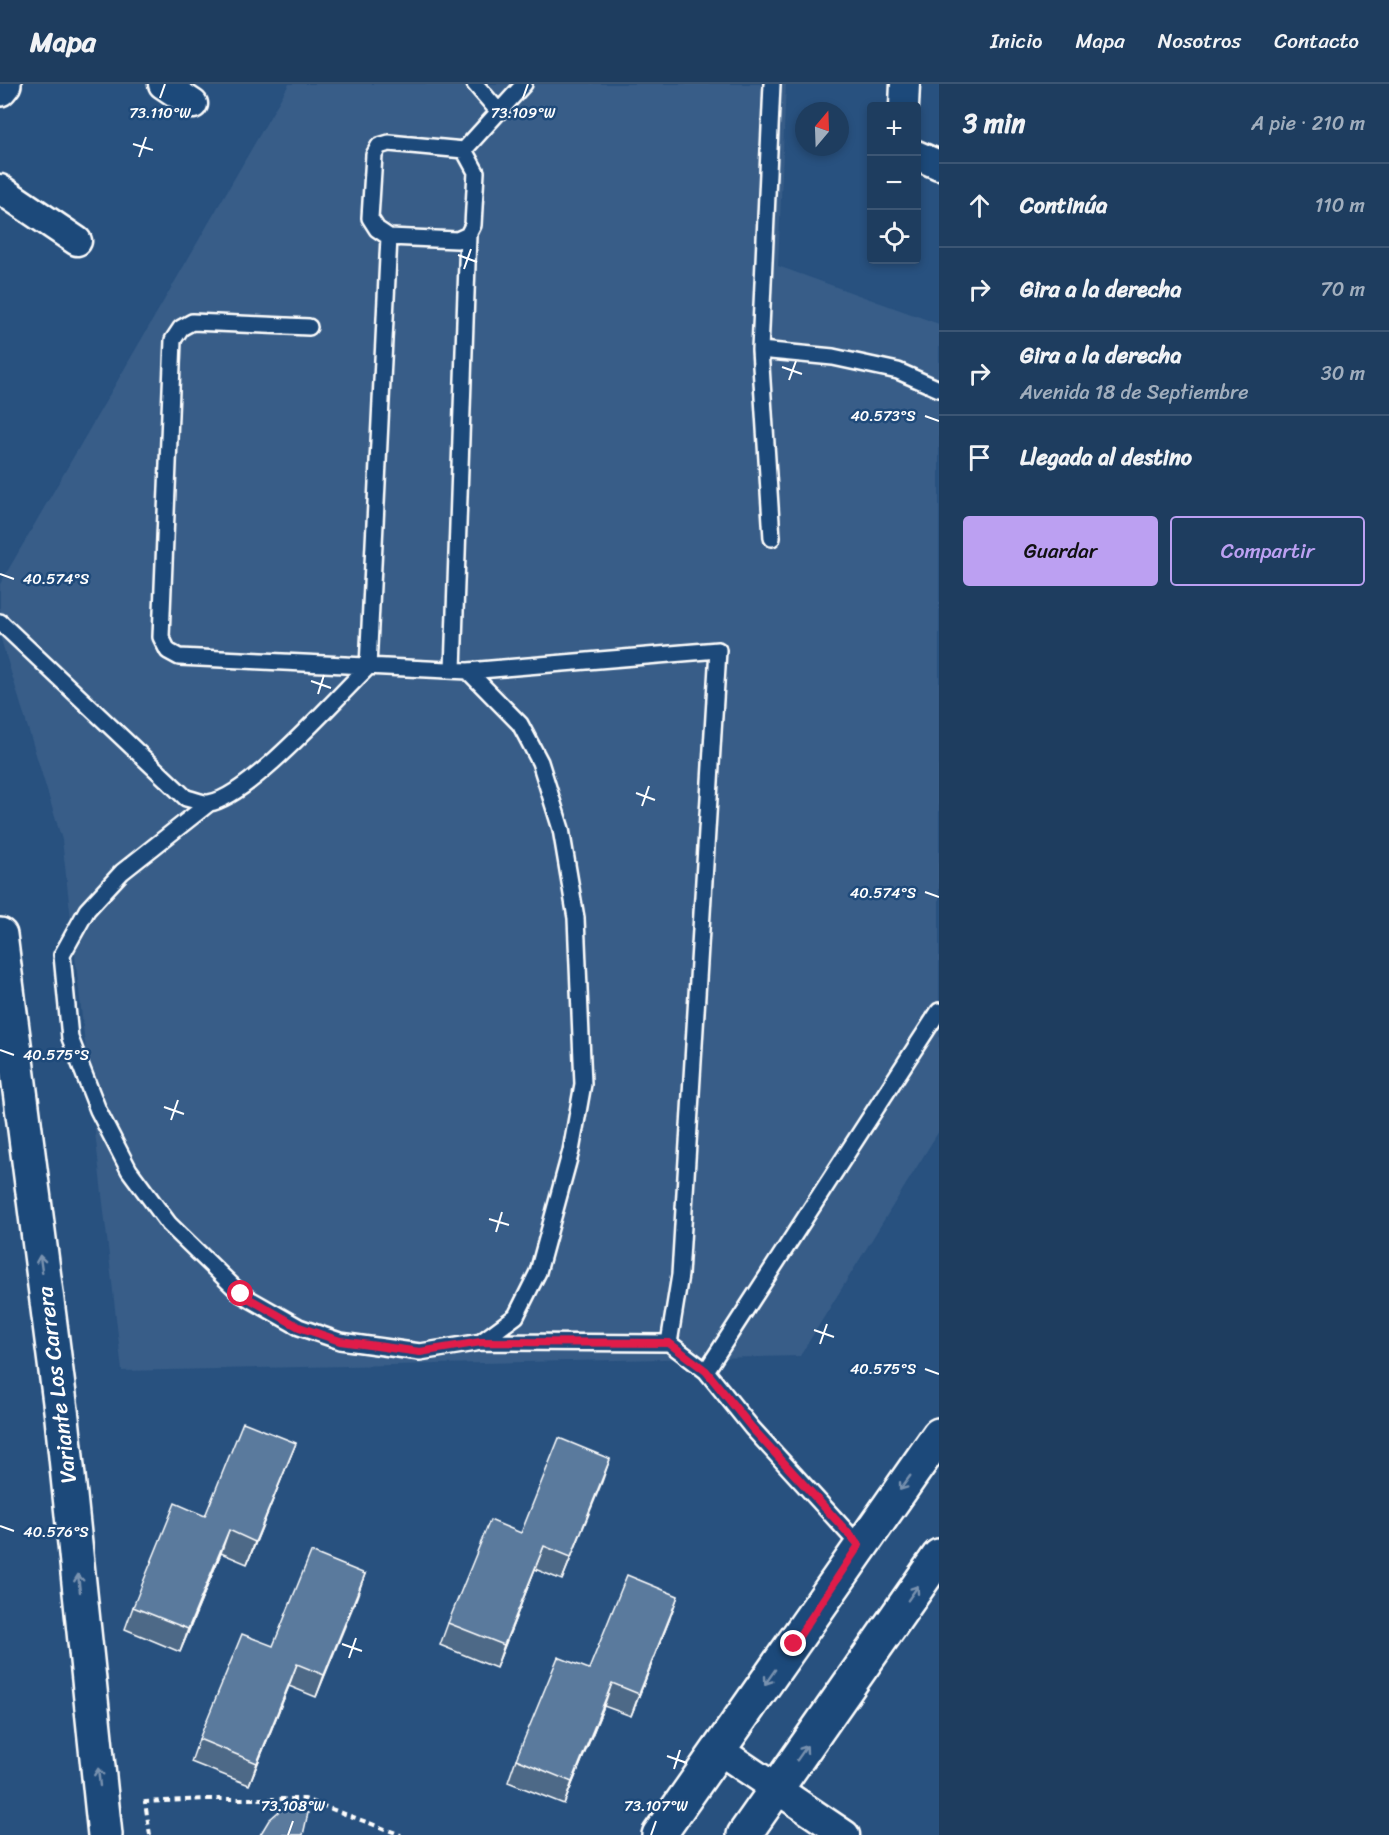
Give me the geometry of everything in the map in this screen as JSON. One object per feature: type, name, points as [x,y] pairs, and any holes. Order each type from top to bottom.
[{"type":"main road","points":[[0,89],[4,84]]},
{"type":"main road","name":"Variante Los Carrera","points":[[0,935],[16,1104],[62,1418],[105,1835]]},
{"type":"main road","points":[[659,1835],[859,1545],[939,1435]]},
{"type":"main road","points":[[744,1835],[939,1556]]},
{"type":"street","points":[[163,84],[193,104]]},
{"type":"street","points":[[904,102],[905,84]]},
{"type":"street","points":[[918,156],[939,165]]},
{"type":"street","points":[[0,189],[77,241]]},
{"type":"street","points":[[719,1750],[845,1835]]},
{"type":"lane","points":[[475,84],[499,111]]},
{"type":"lane","points":[[464,150],[524,84]]},
{"type":"lane","points":[[772,84],[760,350],[772,538]]},
{"type":"lane","points":[[464,150],[389,143],[379,146],[374,155],[370,218],[377,229],[389,237],[457,240],[468,235]]},
{"type":"lane","points":[[464,150],[476,172],[472,225],[468,235],[460,670],[520,724],[540,762],[561,829],[576,918],[583,1084],[572,1151],[538,1272],[516,1316],[481,1342]]},
{"type":"lane","points":[[389,237],[368,667],[269,764],[237,791],[208,804],[122,872],[87,910],[62,955],[70,1038],[98,1110],[129,1170],[169,1224],[241,1294],[299,1327],[340,1341],[420,1352],[481,1342],[669,1343],[706,1371],[752,1428],[859,1545]]},
{"type":"lane","points":[[309,327],[192,322],[181,328],[173,340],[161,637],[168,651],[179,657],[460,670],[718,650],[680,1275],[669,1343]]},
{"type":"lane","points":[[760,350],[833,357],[898,371],[939,389]]},
{"type":"lane","points":[[0,622],[186,798],[208,804]]},
{"type":"lane","points":[[706,1371],[939,1011]]},
{"type":"path","points":[[150,1835],[145,1802],[207,1799],[305,1799],[401,1835]]},
{"type":"shaded area","points":[[289,84],[786,84],[778,266],[939,324],[939,1131],[800,1356],[122,1371],[62,840],[0,636],[0,584]]},
{"type":"building","points":[[243,1422],[296,1443],[255,1542],[229,1530],[188,1629],[133,1607],[175,1503],[205,1516]]},
{"type":"building","points":[[559,1438],[610,1459],[571,1557],[544,1546],[504,1645],[448,1623],[490,1520],[521,1533]]},
{"type":"building","points":[[311,1552],[365,1574],[324,1675],[297,1664],[257,1763],[199,1739],[242,1634],[273,1646]]},
{"type":"building","points":[[627,1575],[678,1596],[639,1694],[612,1683],[572,1782],[516,1759],[558,1657],[589,1669]]},
{"type":"building","points":[[285,1806],[308,1813],[303,1835],[260,1835],[269,1820]]},
{"type":"route","points":[[241,1294],[299,1327],[340,1341],[420,1352],[481,1342],[669,1343],[706,1371],[752,1428],[859,1545],[794,1644]]}]
